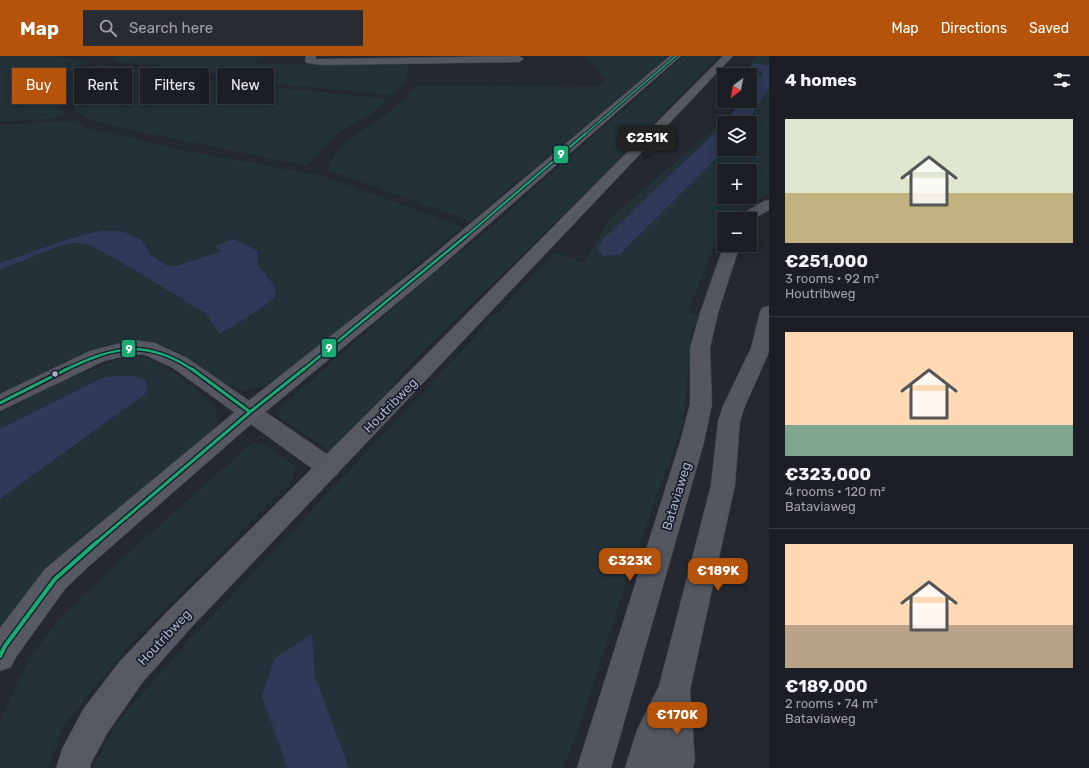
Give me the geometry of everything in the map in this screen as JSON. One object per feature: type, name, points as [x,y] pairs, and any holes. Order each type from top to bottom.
[{"type":"main road","points":[[0,656],[5,646],[55,579],[250,412],[427,268],[676,56]]},
{"type":"main road","name":"Houtribweg","points":[[73,768],[75,759],[96,720],[131,672],[178,621],[329,468],[728,56]]},
{"type":"street","points":[[311,56],[310,61],[413,58],[518,58],[528,65]]},
{"type":"street","points":[[755,212],[769,204]]},
{"type":"street","name":"Bataviaweg","points":[[594,768],[692,442],[701,404],[700,348],[709,313],[730,252]]},
{"type":"street","points":[[642,768],[649,742],[674,690],[723,486],[729,421],[734,406],[761,348],[769,312]]},
{"type":"street","points":[[0,403],[97,356],[133,347],[148,348],[180,363],[329,468]]},
{"type":"street","points":[[674,690],[678,761],[676,768]]},
{"type":"shaded area","points":[[0,56],[48,56],[88,62],[78,68],[74,68],[74,70],[66,75],[66,68],[12,68],[12,104],[57,104],[65,114],[48,119],[0,122]]},
{"type":"shaded area","points":[[117,56],[258,56],[255,64],[407,63],[408,73],[406,81],[393,95],[274,84],[274,68],[217,68],[217,76],[209,74],[209,68],[164,68],[107,60]]},
{"type":"shaded area","points":[[585,56],[669,56],[470,221],[327,170],[344,144],[387,114],[417,85],[598,87],[606,80]]},
{"type":"shaded area","points":[[684,56],[718,56],[608,171],[407,367],[356,435],[337,452],[327,449],[282,419],[277,413],[284,404],[436,271],[482,235]]},
{"type":"shaded area","points":[[759,56],[769,56],[769,193],[757,201],[757,164],[717,164],[717,204],[752,204],[740,212],[717,212],[717,240],[688,312],[698,316],[691,335],[683,423],[625,585],[578,730],[563,768],[349,768],[315,676],[312,634],[262,695],[287,768],[94,768],[115,725],[185,645],[555,252],[584,263],[609,219],[717,126],[717,156],[757,156],[757,116],[739,116],[745,108],[757,108],[757,68],[753,68],[751,61]]},
{"type":"shaded area","points":[[100,64],[128,68],[90,68]]},
{"type":"shaded area","points":[[132,69],[140,70],[140,104],[209,104],[209,80],[217,81],[217,104],[274,104],[274,87],[388,99],[374,112],[341,131],[307,166],[107,125],[86,118],[80,114],[73,103],[71,97],[72,85],[74,81],[74,104],[132,104]]},
{"type":"shaded area","points":[[75,121],[84,127],[171,148],[324,176],[463,227],[275,382],[259,388],[241,390],[222,383],[177,352],[155,343],[133,341],[112,345],[69,361],[0,395],[0,270],[59,246],[76,243],[87,244],[114,258],[205,313],[220,334],[262,308],[276,288],[257,263],[215,246],[223,251],[174,266],[166,265],[151,255],[141,239],[102,230],[71,238],[0,263],[0,125]]},
{"type":"shaded area","points":[[127,356],[151,360],[163,366],[185,380],[214,405],[217,413],[213,433],[0,630],[0,499],[144,395],[102,378],[0,429],[0,413],[70,378]]},
{"type":"shaded area","points":[[252,443],[262,443],[295,466],[292,481],[133,641],[63,726],[48,768],[0,768],[1,719],[30,658],[58,620],[125,556]]},
{"type":"water","points":[[753,63],[769,66],[769,88],[757,106],[757,80],[763,72],[757,70],[757,68],[750,67]]},
{"type":"water","points":[[736,108],[756,108],[751,116],[730,116]]},
{"type":"water","points":[[717,131],[717,156],[719,156],[619,255],[603,256],[597,248],[604,238]]},
{"type":"water","points":[[102,230],[124,232],[141,239],[151,255],[166,265],[175,266],[222,251],[215,246],[234,239],[258,251],[257,263],[276,288],[275,297],[262,308],[220,334],[205,313],[114,258],[87,244],[76,243],[59,246],[0,270],[0,263],[71,238]]},
{"type":"water","points":[[132,376],[145,380],[148,389],[144,395],[0,499],[0,429],[102,378]]},
{"type":"water","points":[[312,634],[315,676],[349,768],[287,768],[262,696],[275,658]]},
{"type":"transit line","name":"9","points":[[0,656],[5,646],[55,579],[78,558],[250,412],[427,269],[676,56]]},
{"type":"transit line","name":"9","points":[[0,403],[53,375],[94,357],[114,351],[133,348],[150,349],[176,359],[202,376],[250,412]]}]
